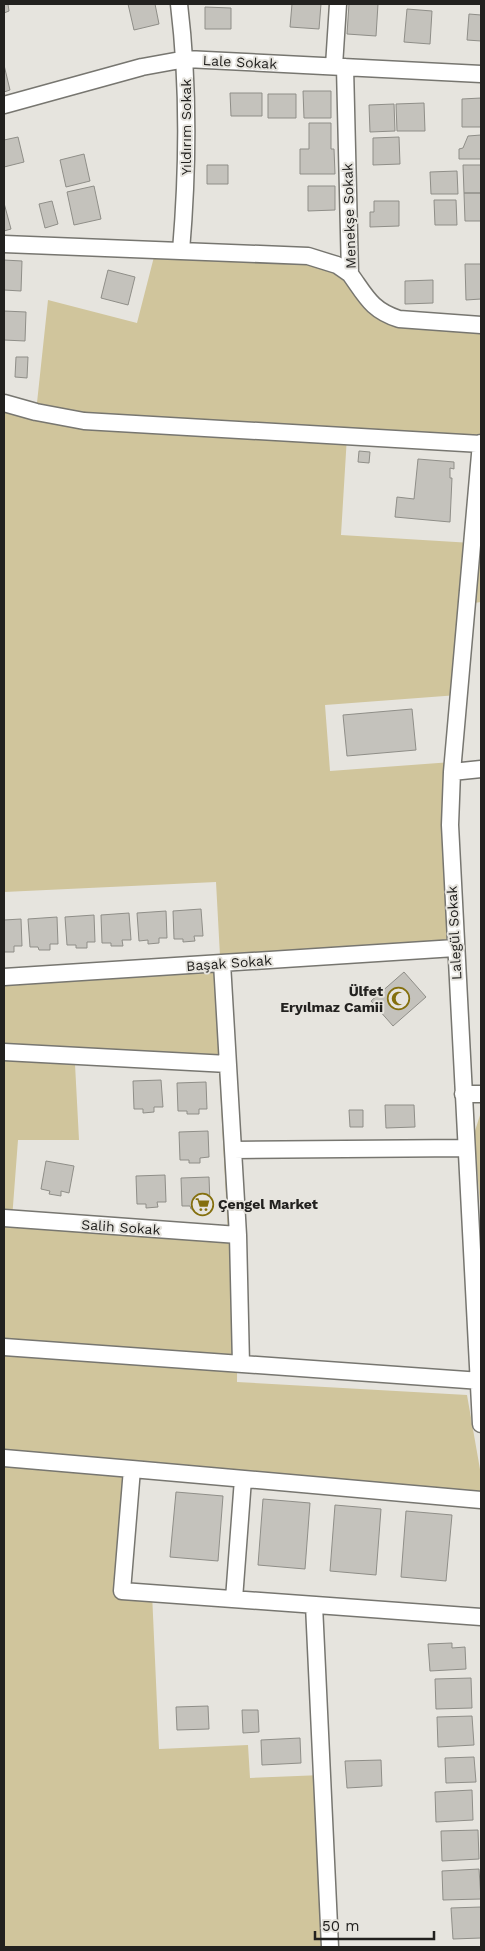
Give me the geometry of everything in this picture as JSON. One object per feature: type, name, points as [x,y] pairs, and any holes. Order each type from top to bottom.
[{"type":"street","name":"Yıldırım Sokak","points":[[179,4],[186,59],[188,129],[181,250]]},
{"type":"street","name":"Menekşe Sokak","points":[[338,4],[350,274],[368,300],[386,315],[399,319],[481,325]]},
{"type":"street","name":"Lale Sokak","points":[[4,105],[142,67],[186,59],[481,74]]},
{"type":"street","points":[[4,244],[308,256],[337,265],[350,274]]},
{"type":"street","points":[[4,403],[36,412],[84,421],[481,444]]},
{"type":"street","name":"Lalegül Sokak","points":[[481,444],[474,603],[452,772],[450,826],[465,1148],[476,1262],[481,1424]]},
{"type":"street","points":[[452,772],[481,769]]},
{"type":"street","name":"Başak Sokak","points":[[4,978],[455,948]]},
{"type":"street","points":[[222,963],[238,1235],[241,1364]]},
{"type":"street","points":[[4,1052],[228,1064]]},
{"type":"street","points":[[463,1094],[481,1094]]},
{"type":"street","points":[[233,1150],[465,1148]]},
{"type":"street","name":"Salih Sokak","points":[[4,1218],[238,1235]]},
{"type":"street","points":[[4,1347],[480,1381]]},
{"type":"street","points":[[4,1458],[481,1500]]},
{"type":"street","points":[[132,1469],[122,1591],[481,1617]]},
{"type":"street","points":[[234,1599],[243,1479]]},
{"type":"street","points":[[314,1605],[330,1947]]},
{"type":"shaded area","points":[[156,249],[323,260],[376,309],[481,325],[481,444],[481,602],[467,604],[458,695],[325,705],[330,771],[452,762],[455,948],[238,954],[222,963],[238,1235],[237,1382],[467,1395],[481,1475],[481,1500],[132,1469],[122,1590],[152,1593],[159,1749],[248,1745],[250,1778],[322,1775],[330,1947],[4,1947],[4,977],[220,956],[216,882],[4,892],[4,403],[36,412],[48,300],[137,323]],"holes":[[[347,436],[481,444],[472,543],[341,535]],[[75,1064],[219,1068],[228,1235],[12,1219],[18,1140],[79,1140]]]},
{"type":"shaded area","points":[[481,1112],[481,1216],[474,1134]]},
{"type":"building","points":[[4,4],[8,4],[9,11],[4,13]]},
{"type":"building","points":[[128,4],[155,4],[159,24],[134,30]]},
{"type":"building","points":[[292,4],[321,4],[319,29],[290,27]]},
{"type":"building","points":[[349,4],[378,4],[376,36],[347,34]]},
{"type":"building","points":[[205,7],[231,8],[231,29],[205,29]]},
{"type":"building","points":[[407,9],[432,11],[430,44],[404,42]]},
{"type":"building","points":[[469,14],[481,15],[481,41],[467,40]]},
{"type":"building","points":[[4,65],[10,90],[4,92]]},
{"type":"building","points":[[303,91],[331,91],[331,118],[304,118]]},
{"type":"building","points":[[230,93],[262,93],[262,116],[231,116]]},
{"type":"building","points":[[268,94],[296,94],[296,118],[268,118]]},
{"type":"building","points":[[481,98],[481,127],[462,127],[462,99]]},
{"type":"building","points":[[424,103],[425,131],[397,131],[396,104]]},
{"type":"building","points":[[394,104],[395,131],[370,132],[369,105]]},
{"type":"building","points":[[309,123],[331,123],[331,149],[334,149],[335,174],[300,174],[300,149],[309,149]]},
{"type":"building","points":[[481,135],[481,159],[459,159],[459,149],[463,148],[468,136]]},
{"type":"building","points":[[18,137],[24,162],[4,167],[4,140]]},
{"type":"building","points":[[399,137],[400,164],[373,165],[373,138]]},
{"type":"building","points":[[84,154],[90,181],[66,187],[60,160]]},
{"type":"building","points":[[207,165],[228,165],[228,184],[207,184]]},
{"type":"building","points":[[463,165],[481,165],[481,193],[464,193]]},
{"type":"building","points":[[457,171],[458,194],[431,194],[430,172]]},
{"type":"building","points":[[94,186],[101,219],[74,225],[67,192]]},
{"type":"building","points":[[308,186],[335,186],[335,210],[308,211]]},
{"type":"building","points":[[464,193],[481,193],[481,221],[465,221]]},
{"type":"building","points":[[434,200],[456,200],[457,225],[435,225]]},
{"type":"building","points":[[52,201],[58,224],[45,228],[39,204]]},
{"type":"building","points":[[374,201],[399,201],[399,226],[370,227],[370,212],[374,212]]},
{"type":"building","points":[[4,203],[11,229],[4,231]]},
{"type":"building","points":[[4,260],[22,261],[21,291],[4,290]]},
{"type":"building","points":[[465,264],[481,264],[481,299],[466,300]]},
{"type":"building","points":[[108,270],[135,277],[128,305],[101,298]]},
{"type":"building","points":[[433,280],[433,303],[405,304],[405,281]]},
{"type":"building","points":[[4,311],[26,312],[25,341],[4,340]]},
{"type":"building","points":[[16,357],[28,357],[27,378],[15,377]]},
{"type":"building","points":[[359,451],[370,452],[369,463],[358,462]]},
{"type":"building","points":[[418,459],[454,462],[454,469],[450,468],[450,478],[452,478],[450,522],[395,517],[397,497],[414,499]]},
{"type":"building","points":[[412,709],[416,750],[347,756],[343,715]]},
{"type":"building","points":[[201,909],[203,936],[194,936],[195,941],[183,942],[183,939],[174,939],[173,911]]},
{"type":"building","points":[[166,911],[167,938],[159,938],[159,943],[148,944],[148,940],[139,941],[137,913]]},
{"type":"building","points":[[129,913],[131,940],[122,940],[123,946],[111,946],[111,943],[102,943],[101,915]]},
{"type":"building","points":[[94,915],[95,942],[87,942],[87,948],[76,948],[76,945],[67,945],[65,917]]},
{"type":"building","points":[[57,917],[58,944],[50,944],[50,950],[39,950],[38,947],[30,947],[28,919]]},
{"type":"building","points":[[21,919],[22,946],[14,946],[14,952],[4,952],[4,920]]},
{"type":"building","name":"Ülfet Eryılmaz Camii","points":[[404,972],[426,997],[393,1026],[371,1001]]},
{"type":"building","points":[[161,1080],[163,1107],[154,1107],[154,1112],[143,1113],[143,1109],[134,1109],[133,1081]]},
{"type":"building","points":[[206,1082],[207,1109],[199,1109],[199,1114],[187,1114],[187,1111],[178,1111],[177,1083]]},
{"type":"building","points":[[385,1105],[414,1105],[415,1127],[386,1128]]},
{"type":"building","points":[[349,1110],[363,1110],[363,1127],[350,1127]]},
{"type":"building","points":[[208,1131],[209,1157],[200,1158],[200,1163],[189,1163],[189,1160],[180,1160],[179,1132]]},
{"type":"building","points":[[46,1161],[74,1166],[69,1193],[61,1191],[61,1196],[49,1194],[50,1191],[41,1189]]},
{"type":"building","points":[[165,1175],[166,1202],[157,1202],[158,1207],[146,1208],[146,1204],[137,1204],[136,1176]]},
{"type":"building","points":[[209,1177],[210,1204],[202,1204],[202,1209],[191,1209],[190,1206],[182,1206],[181,1178]]},
{"type":"building","points":[[176,1492],[223,1496],[218,1561],[170,1557]]},
{"type":"building","points":[[263,1499],[310,1503],[305,1569],[258,1565]]},
{"type":"building","points":[[335,1505],[381,1509],[376,1575],[330,1571]]},
{"type":"building","points":[[406,1511],[452,1515],[446,1581],[401,1577]]},
{"type":"building","points":[[452,1643],[452,1648],[465,1647],[466,1669],[430,1671],[428,1644]]},
{"type":"building","points":[[471,1678],[472,1708],[436,1709],[435,1679]]},
{"type":"building","points":[[208,1706],[209,1729],[177,1730],[176,1707]]},
{"type":"building","points":[[242,1710],[258,1710],[259,1732],[243,1733]]},
{"type":"building","points":[[472,1716],[474,1745],[438,1747],[437,1717]]},
{"type":"building","points":[[300,1738],[301,1763],[262,1765],[261,1740]]},
{"type":"building","points":[[474,1757],[476,1782],[446,1783],[445,1758]]},
{"type":"building","points":[[381,1760],[382,1786],[347,1788],[345,1761]]},
{"type":"building","points":[[472,1790],[473,1820],[436,1822],[435,1792]]},
{"type":"building","points":[[478,1830],[479,1859],[442,1861],[441,1831]]},
{"type":"building","points":[[479,1869],[481,1899],[443,1900],[442,1871]]},
{"type":"building","points":[[481,1907],[481,1938],[453,1939],[451,1908]]},
{"type":"place","name":"Ülfet Eryılmaz Camii","points":[[399,999]]},
{"type":"place","name":"Çengel Market","points":[[202,1204]]}]
